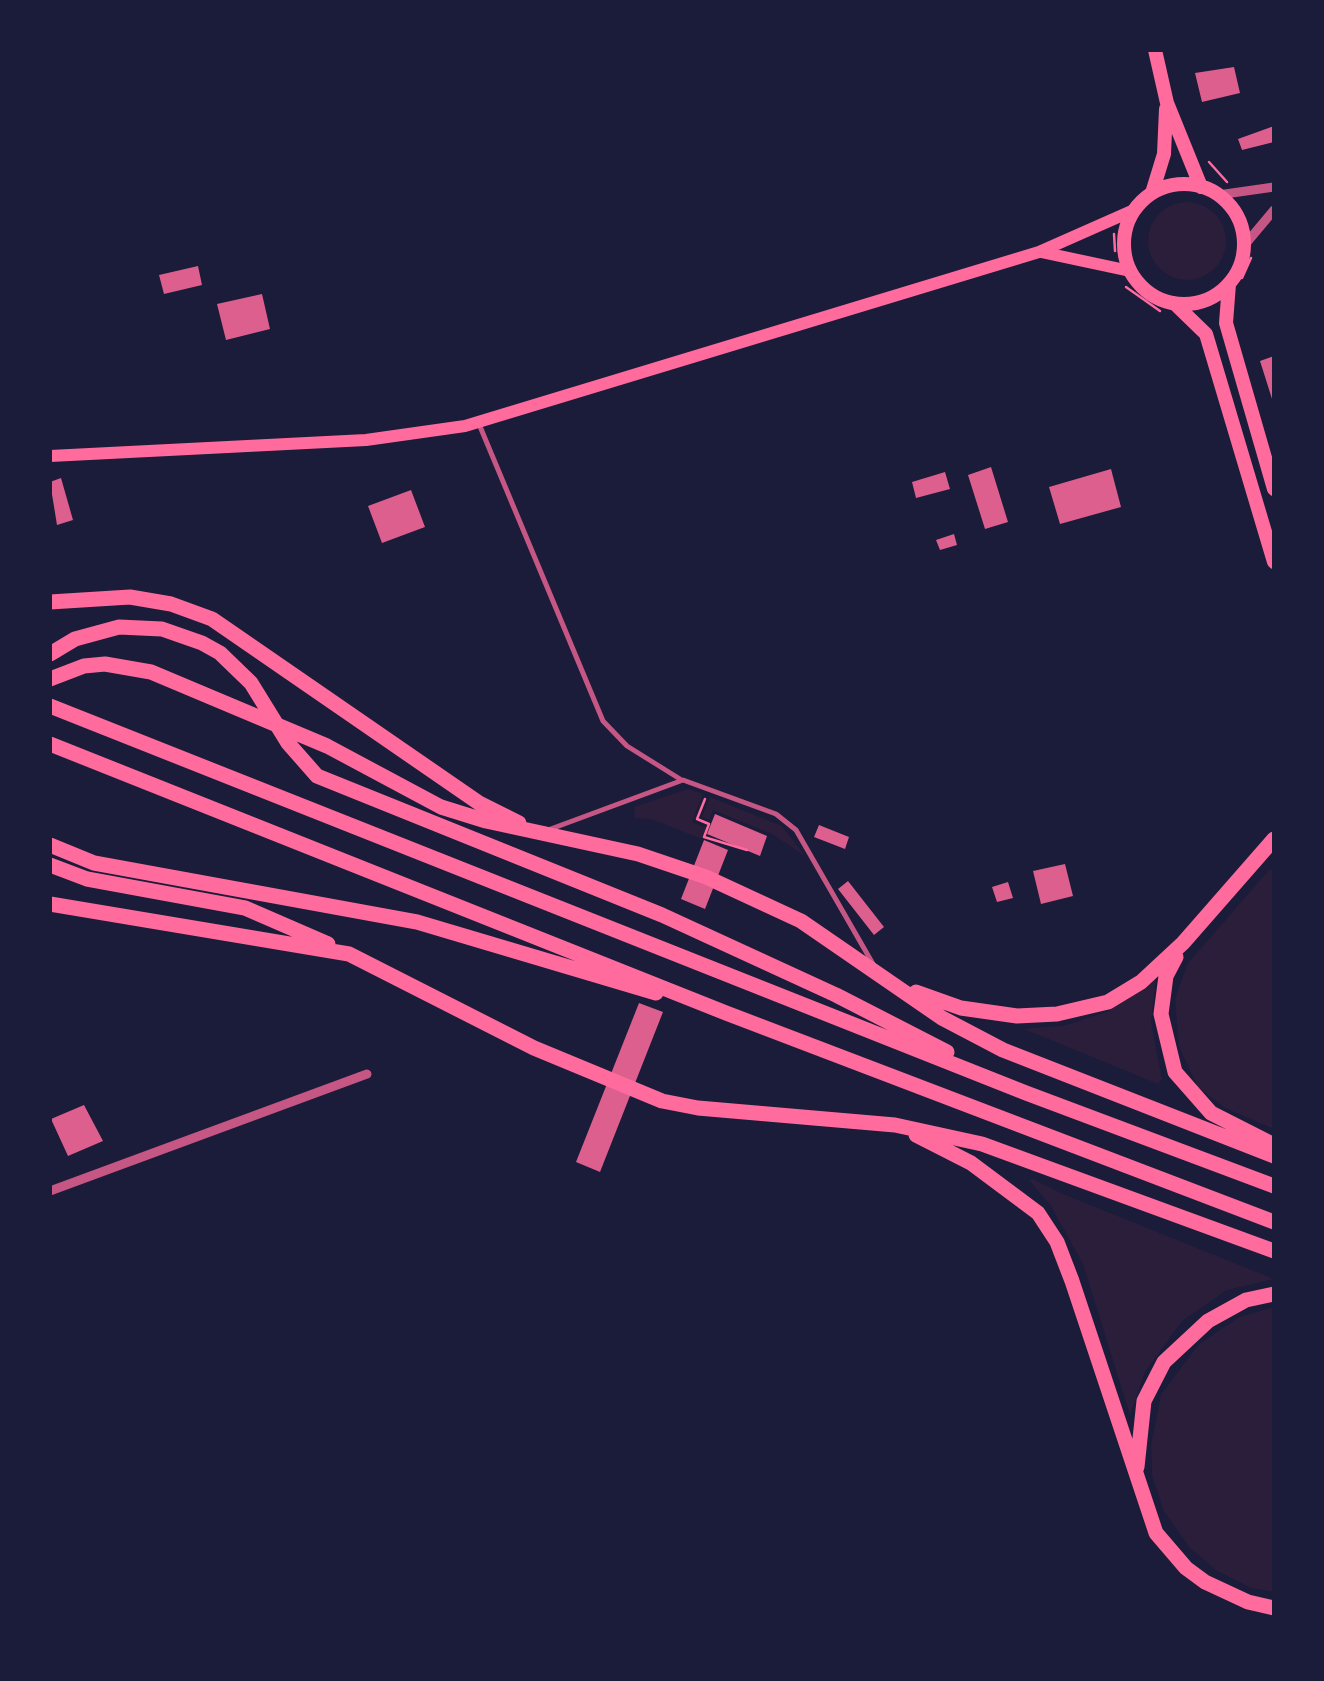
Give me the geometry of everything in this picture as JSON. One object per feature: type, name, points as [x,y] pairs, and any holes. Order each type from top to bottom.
[{"type":"highway","points":[[50,602],[130,597],[171,604],[212,619],[478,803],[540,833]]},
{"type":"highway","points":[[50,654],[92,633],[119,627],[162,629],[220,653],[264,701],[288,743],[318,776],[342,789],[662,915],[836,995],[1026,1093]]},
{"type":"highway","points":[[50,680],[84,666],[105,664],[151,672],[327,746],[441,806],[638,854],[706,877],[801,921],[887,982],[1002,1050],[1274,1156]]},
{"type":"highway","points":[[51,706],[1026,1093],[1274,1186]]},
{"type":"highway","points":[[50,744],[726,1013],[1274,1222]]},
{"type":"highway","points":[[887,982],[986,1013],[1057,1014],[1108,1002],[1127,992],[1183,942],[1274,840]]},
{"type":"highway","points":[[50,844],[94,863],[417,922],[726,1013]]},
{"type":"highway","points":[[1247,871],[1274,859]]},
{"type":"highway","points":[[50,865],[87,878],[245,908],[350,954],[534,1048],[662,1101],[698,1108],[895,1124],[998,1150],[1274,1251]]},
{"type":"highway","points":[[50,904],[350,954]]},
{"type":"highway","points":[[1183,942],[1166,976],[1161,1014],[1175,1072],[1211,1113],[1274,1145]]},
{"type":"highway","points":[[895,1124],[971,1162],[1038,1213],[1072,1281],[1156,1533],[1186,1568],[1226,1594],[1274,1608]]},
{"type":"highway","points":[[1138,1486],[1139,1423],[1164,1362],[1208,1321],[1246,1300],[1274,1294]]},
{"type":"main road","points":[[1155,50],[1167,103],[1202,186]]},
{"type":"main road","points":[[1152,193],[1164,154],[1167,103]]},
{"type":"main road","points":[[50,456],[366,440],[478,422],[1039,252],[1134,210],[1152,193],[1168,186],[1202,186],[1218,195],[1238,218],[1244,247],[1229,283],[1226,324],[1274,489]]},
{"type":"main road","points":[[1134,210],[1124,240],[1130,271],[1141,286],[1173,303],[1206,334],[1274,562]]},
{"type":"main road","points":[[1039,252],[1130,271]]},
{"type":"main road","points":[[1173,303],[1204,300],[1229,283]]},
{"type":"street","points":[[1218,195],[1274,188]]},
{"type":"street","points":[[1244,247],[1274,210]]},
{"type":"street","points":[[50,1191],[367,1074]]},
{"type":"lane","points":[[478,422],[603,721],[626,746],[683,780],[776,814],[796,830],[861,948],[887,982]]},
{"type":"lane","points":[[540,833],[683,780]]},
{"type":"path","points":[[709,788],[697,819],[709,824],[704,837],[747,850]]},
{"type":"shaded area","points":[[1187,202],[1215,213],[1226,241],[1215,269],[1187,280],[1159,269],[1148,241],[1159,213]]},
{"type":"shaded area","points":[[688,789],[703,794],[692,822],[706,828],[702,839],[651,819],[635,818],[634,807]]},
{"type":"shaded area","points":[[710,797],[782,826],[805,856],[772,834],[713,810],[709,820],[702,817]]},
{"type":"shaded area","points":[[1269,870],[1274,870],[1274,1129],[1225,1108],[1198,1087],[1179,1047],[1175,999],[1188,963]]},
{"type":"shaded area","points":[[1156,978],[1151,1022],[1162,1079],[1158,1084],[1024,1029],[1067,1025],[1109,1011]]},
{"type":"shaded area","points":[[1029,1180],[1274,1279],[1227,1290],[1182,1321],[1145,1372],[1130,1415],[1083,1264],[1051,1206]]},
{"type":"shaded area","points":[[1274,1307],[1274,1592],[1251,1588],[1217,1571],[1189,1547],[1164,1511],[1152,1475],[1151,1445],[1161,1395],[1198,1345],[1239,1317]]},
{"type":"building","points":[[1234,67],[1240,93],[1202,102],[1195,73]]},
{"type":"building","points":[[1274,126],[1274,142],[1242,150],[1238,139]]},
{"type":"building","points":[[198,266],[202,285],[164,294],[159,275]]},
{"type":"building","points":[[262,294],[270,329],[226,340],[217,304]]},
{"type":"building","points":[[1274,356],[1274,402],[1273,402],[1260,361]]},
{"type":"building","points":[[991,467],[1008,522],[985,529],[968,475]]},
{"type":"building","points":[[1111,469],[1121,507],[1060,524],[1049,487]]},
{"type":"building","points":[[945,472],[950,489],[916,498],[912,482]]},
{"type":"building","points":[[61,478],[73,520],[57,525],[50,482]]},
{"type":"building","points":[[411,490],[425,527],[382,543],[368,506]]},
{"type":"building","points":[[954,534],[957,545],[940,550],[936,540]]},
{"type":"building","points":[[715,814],[767,836],[760,856],[707,834]]},
{"type":"building","points":[[819,825],[849,837],[845,849],[814,837]]},
{"type":"building","points":[[704,840],[728,850],[705,909],[681,899]]},
{"type":"building","points":[[1065,864],[1073,896],[1041,904],[1033,871]]},
{"type":"building","points":[[848,881],[884,927],[874,935],[838,889]]},
{"type":"building","points":[[1008,882],[1013,898],[997,902],[992,887]]},
{"type":"building","points":[[639,1003],[663,1012],[600,1172],[576,1162]]},
{"type":"building","points":[[84,1105],[103,1141],[68,1156],[51,1119]]}]
